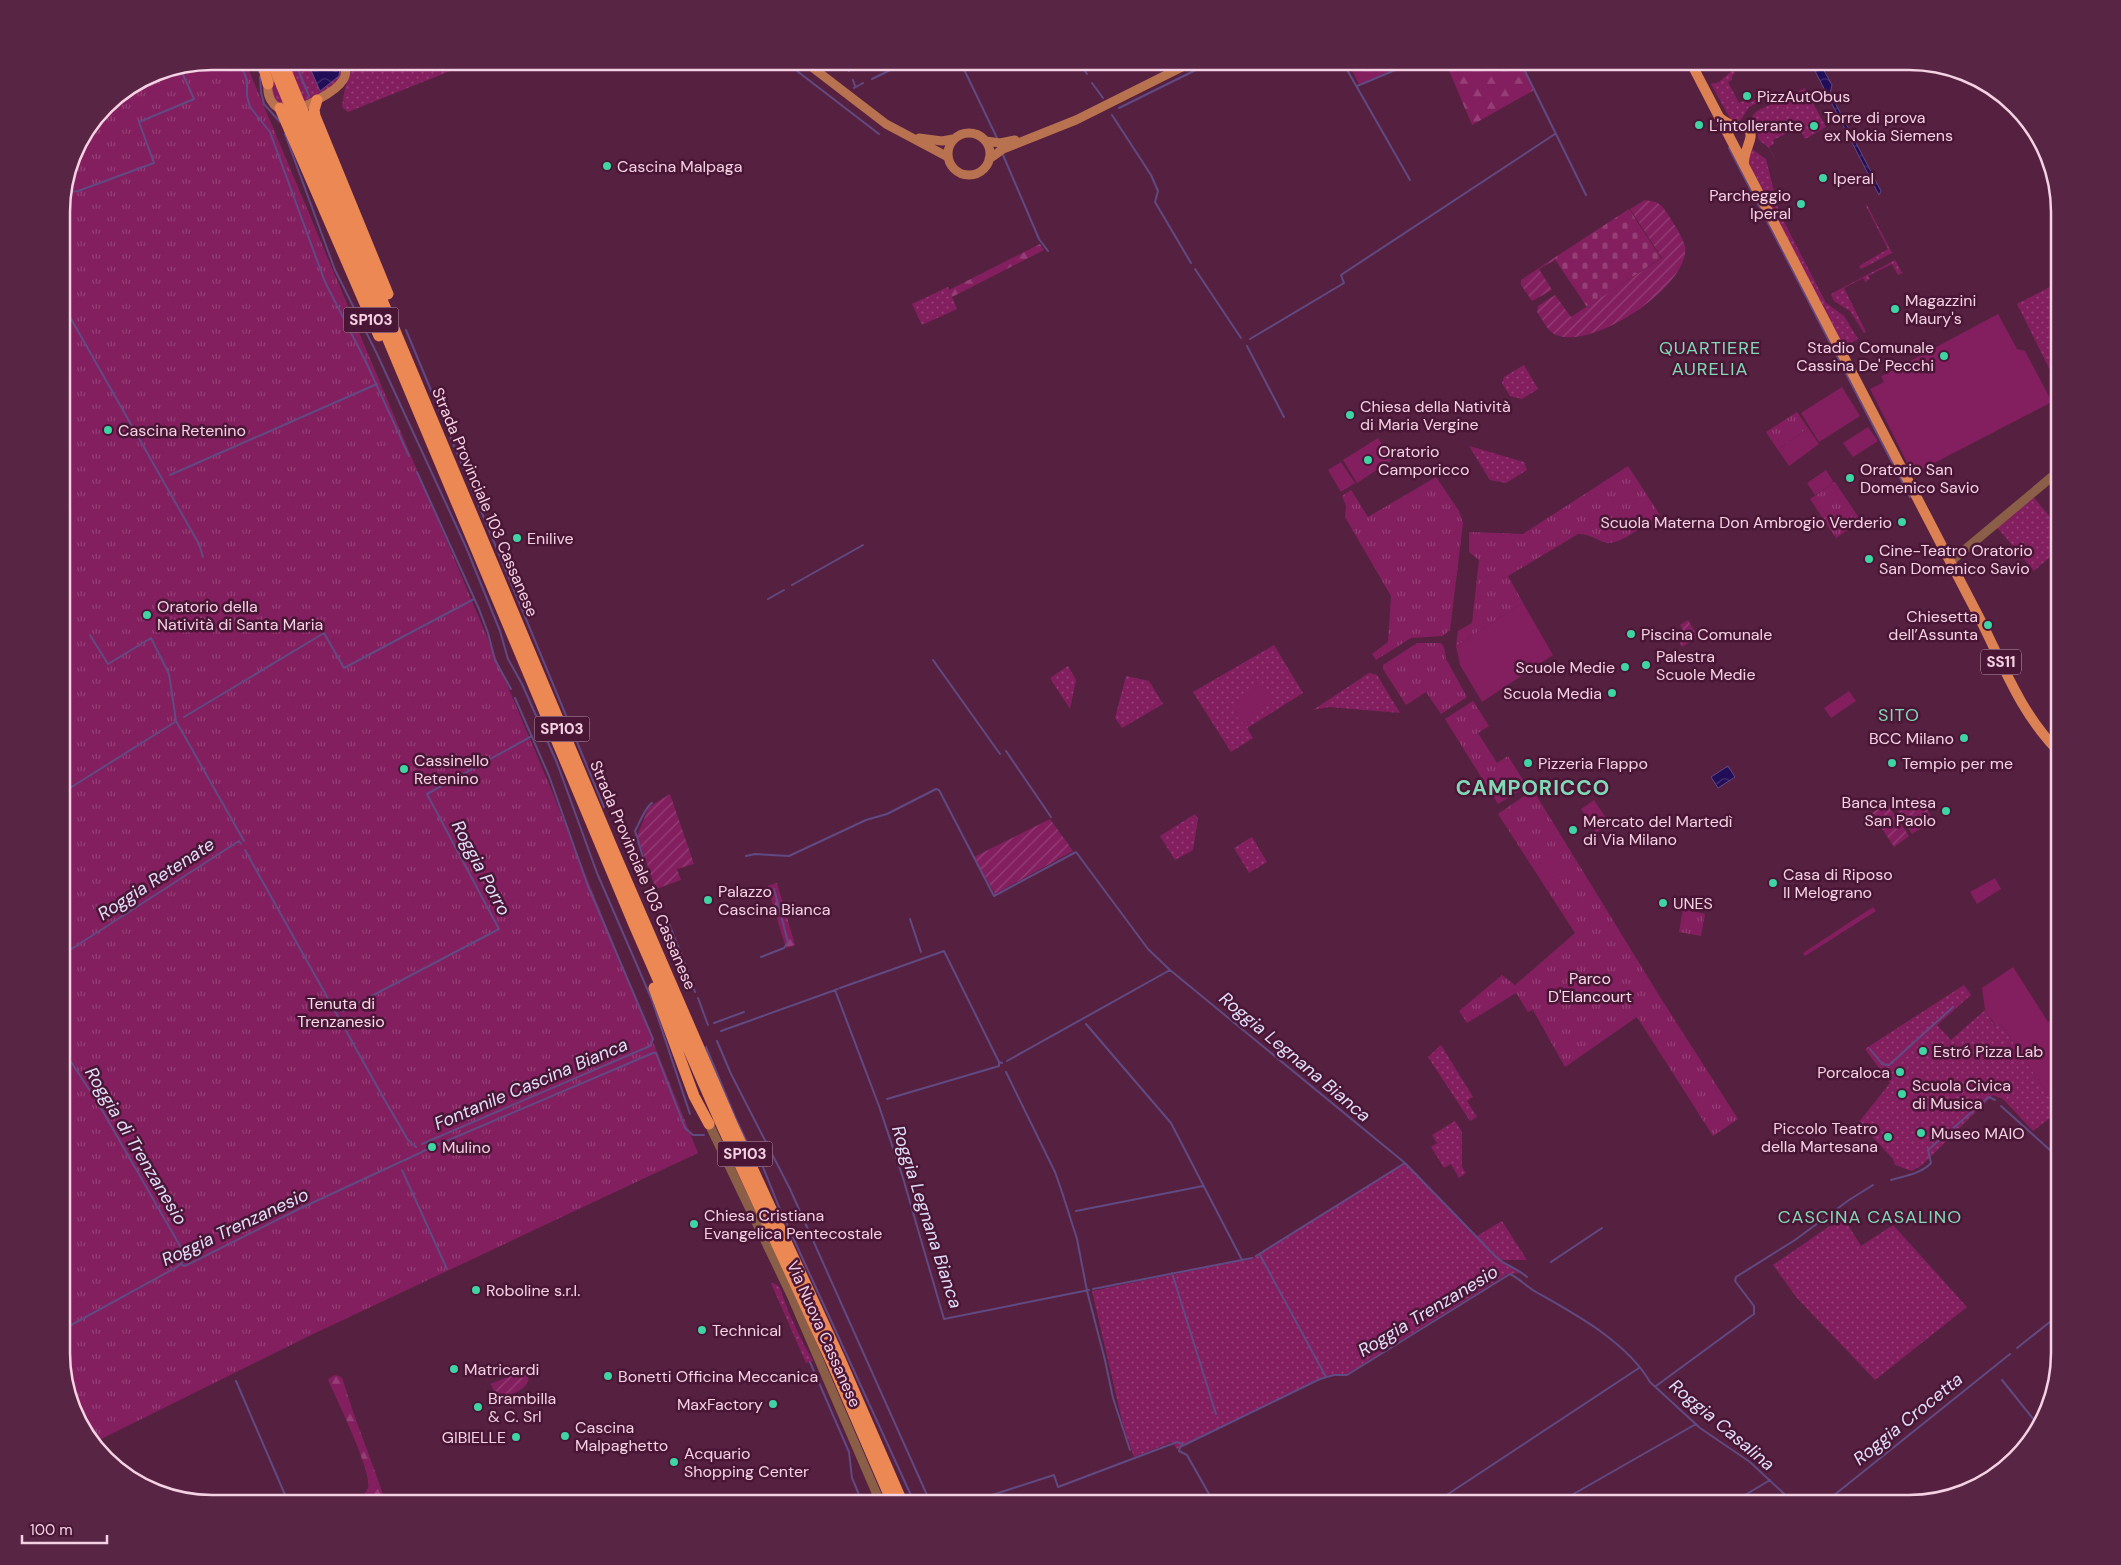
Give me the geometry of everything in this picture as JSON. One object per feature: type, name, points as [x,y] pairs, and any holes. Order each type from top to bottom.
[{"type":"highway","points":[[264,70],[268,84]]},
{"type":"highway","name":"Strada Provinciale 103 Cassanese","points":[[276,70],[302,121],[471,510],[614,852],[728,1115],[840,1359],[899,1495]]},
{"type":"highway","name":"Strada Provinciale 103 Cassanese","points":[[285,70],[302,121],[468,529],[635,927],[723,1128],[832,1363],[889,1495]]},
{"type":"highway","name":"SP103","points":[[317,100],[314,110],[315,116],[404,332],[458,470],[471,510]]},
{"type":"highway","name":"SP103","points":[[280,108],[355,283],[430,450],[468,529]]},
{"type":"highway","name":"SP103","points":[[635,927],[646,967],[690,1088],[700,1111],[709,1124]]},
{"type":"highway","name":"SP103","points":[[840,1359],[887,1452],[905,1495]]},
{"type":"main road","points":[[280,70],[268,84],[269,98],[280,108],[293,109],[317,100],[340,84],[348,70]]},
{"type":"main road","points":[[816,70],[878,118],[907,136],[948,157]]},
{"type":"main road","points":[[953,139],[948,149],[948,157],[955,170],[969,175],[982,170],[989,159],[1003,149],[1076,120],[1176,70]]},
{"type":"main road","name":"SS11","points":[[1695,70],[1950,562],[2023,707],[2051,741]]},
{"type":"main road","points":[[1718,116],[1730,124],[1748,128],[1751,140],[1744,154],[1745,165]]},
{"type":"main road","points":[[1741,126],[1732,130],[1732,142],[1741,148],[1748,145]]},
{"type":"main road","points":[[907,136],[942,141],[970,132],[979,135],[986,141],[990,150],[989,159]]},
{"type":"main road","points":[[986,141],[1000,142],[1026,139]]},
{"type":"street","points":[[1950,562],[2051,478]]},
{"type":"street","name":"Via Nuova Cassanese","points":[[709,1124],[791,1295],[877,1495]]},
{"type":"green space","name":"Tenuta di Trenzanesio","points":[[203,70],[249,70],[551,789],[698,1153],[311,1335],[100,1440],[81,1407],[75,1389],[70,1362],[70,203],[75,176],[85,149],[99,126],[119,105],[141,89],[158,81],[176,75]]},
{"type":"green space","points":[[289,70],[342,70],[341,77],[328,89],[310,99],[297,103],[279,104],[272,93],[275,80]]},
{"type":"green space","points":[[1352,70],[1393,70],[1359,84]]},
{"type":"green space","points":[[1449,70],[1525,70],[1534,90],[1472,125]]},
{"type":"green space","points":[[1733,70],[1735,73],[1732,76],[1732,80],[1728,82],[1739,103],[1743,101],[1749,103],[1769,93],[1771,96],[1749,107],[1741,120],[1732,122],[1711,84],[1719,82]]},
{"type":"green space","points":[[352,71],[450,71],[348,112],[342,107],[345,88]]},
{"type":"green space","points":[[1805,88],[1826,127],[1805,139],[1799,127],[1773,140],[1774,144],[1769,147],[1776,160],[1769,148],[1759,140],[1757,130],[1751,122],[1753,115],[1757,111]]},
{"type":"green space","points":[[1752,149],[1766,159],[1779,212],[1826,303],[1844,316],[1858,339],[1843,347],[1749,163],[1748,152]]},
{"type":"green space","points":[[1645,200],[1656,202],[1662,206],[1684,242],[1682,263],[1671,281],[1653,298],[1631,314],[1608,327],[1585,335],[1565,337],[1550,331],[1537,312],[1538,306],[1555,295],[1571,317],[1662,258],[1630,209]]},
{"type":"green space","points":[[1867,205],[1892,253],[1861,269],[1859,266],[1888,249]]},
{"type":"green space","points":[[1629,209],[1661,258],[1587,307],[1554,258]]},
{"type":"green space","points":[[1040,244],[1044,250],[952,297],[949,290]]},
{"type":"green space","points":[[1554,258],[1555,260],[1539,269],[1552,290],[1532,301],[1521,285],[1521,280]]},
{"type":"green space","points":[[1895,260],[1902,273],[1898,275],[1892,264],[1868,276],[1870,279],[1865,282],[1863,278],[1844,288],[1866,332],[1864,333],[1850,311],[1834,301],[1831,294]]},
{"type":"green space","points":[[948,287],[957,309],[922,325],[912,304]]},
{"type":"green space","points":[[2051,287],[2051,372],[2017,304]]},
{"type":"green space","points":[[1998,314],[2017,349],[2025,351],[2051,403],[1913,474],[1870,389],[1884,382],[1881,376]]},
{"type":"green space","points":[[1524,365],[1538,389],[1522,399],[1510,396],[1502,383],[1504,377]]},
{"type":"green space","points":[[1842,387],[1860,416],[1819,442],[1801,413]]},
{"type":"green space","points":[[1797,412],[1808,428],[1778,450],[1766,432]]},
{"type":"green space","points":[[1868,427],[1878,441],[1853,457],[1843,443]]},
{"type":"green space","points":[[1808,428],[1819,444],[1789,466],[1778,450]]},
{"type":"green space","name":"Oratorio Camporicco","points":[[1378,438],[1392,460],[1357,483],[1343,460]]},
{"type":"green space","points":[[1469,446],[1524,462],[1527,470],[1506,483],[1490,480]]},
{"type":"green space","name":"Oratorio Camporicco","points":[[1341,462],[1355,483],[1341,492],[1328,470]]},
{"type":"green space","points":[[1628,466],[1660,515],[1614,542],[1608,543],[1587,535],[1578,534],[1508,576],[1523,603],[1456,646],[1458,631],[1472,623],[1479,560],[1469,552],[1469,532],[1523,534]]},
{"type":"green space","points":[[1826,470],[1834,483],[1815,495],[1807,483]]},
{"type":"green space","points":[[1436,477],[1459,511],[1463,523],[1450,630],[1443,636],[1411,638],[1376,660],[1372,654],[1388,642],[1391,596],[1345,517],[1346,506],[1342,496],[1351,490],[1368,517]]},
{"type":"green space","points":[[1835,482],[1861,521],[1836,538],[1810,499]]},
{"type":"green space","points":[[2031,494],[2051,518],[2051,556],[2034,571],[1995,525]]},
{"type":"green space","points":[[1523,603],[1553,655],[1482,702],[1460,665],[1456,646]]},
{"type":"green space","points":[[1688,620],[1698,637],[1682,647],[1677,637],[1684,632],[1680,625]]},
{"type":"green space","points":[[1417,643],[1441,643],[1444,647],[1446,659],[1467,697],[1441,714],[1426,692],[1406,705],[1383,669],[1383,665]]},
{"type":"green space","points":[[1274,645],[1303,693],[1247,728],[1253,738],[1231,752],[1193,692]]},
{"type":"green space","points":[[1068,666],[1076,680],[1070,709],[1050,678]]},
{"type":"green space","points":[[1369,673],[1377,675],[1400,713],[1329,707],[1313,710]]},
{"type":"green space","points":[[1126,676],[1149,681],[1163,704],[1122,728],[1115,718]]},
{"type":"green space","points":[[1260,681],[1275,700],[1245,726],[1229,707]]},
{"type":"green space","points":[[1849,691],[1856,701],[1831,718],[1824,708]]},
{"type":"green space","points":[[1473,701],[1489,726],[1478,733],[1497,763],[1508,756],[1525,783],[1524,788],[1498,804],[1445,719]]},
{"type":"green space","name":"Parco D'Elancourt","points":[[1533,790],[1660,997],[1738,1119],[1713,1136],[1637,1017],[1565,1067],[1533,1010],[1528,1012],[1516,993],[1467,1023],[1459,1011],[1502,975],[1515,985],[1575,933],[1498,814]]},
{"type":"green space","points":[[670,794],[694,864],[677,869],[681,880],[656,889],[637,836],[649,807]]},
{"type":"green space","points":[[1919,797],[1934,820],[1912,834],[1897,811]]},
{"type":"green space","points":[[1594,800],[1610,824],[1596,833],[1581,809]]},
{"type":"green space","points":[[1887,803],[1909,836],[1894,847],[1872,813]]},
{"type":"green space","points":[[1195,814],[1198,819],[1193,850],[1175,860],[1160,836]]},
{"type":"green space","points":[[1050,819],[1073,851],[995,894],[974,857]]},
{"type":"green space","points":[[1252,837],[1267,862],[1249,873],[1234,848]]},
{"type":"green space","points":[[1551,851],[1564,871],[1551,879],[1538,859]]},
{"type":"green space","points":[[1995,878],[2001,889],[1977,904],[1970,892]]},
{"type":"green space","points":[[777,883],[795,945],[786,948],[767,886]]},
{"type":"green space","points":[[1873,907],[1876,911],[1805,956],[1803,953]]},
{"type":"green space","points":[[1683,909],[1705,914],[1701,936],[1679,932]]},
{"type":"green space","points":[[2013,967],[2048,1022],[2051,1020],[2051,1099],[2001,1024],[1996,1027],[1985,1010],[1982,988]]},
{"type":"green space","points":[[1964,985],[1971,995],[1937,1025],[1951,1040],[1985,1010],[1995,1027],[2001,1024],[2051,1099],[2051,1117],[2033,1131],[2003,1099],[1993,1095],[1922,1165],[1912,1171],[1895,1165],[1893,1159],[1859,1122],[1890,1083],[1865,1049]]},
{"type":"green space","points":[[1441,1045],[1473,1097],[1467,1101],[1477,1117],[1470,1121],[1428,1057]]},
{"type":"green space","points":[[1455,1121],[1462,1132],[1462,1167],[1466,1173],[1459,1178],[1451,1164],[1444,1168],[1431,1147],[1437,1143],[1432,1135]]},
{"type":"green space","points":[[1405,1162],[1477,1236],[1502,1221],[1527,1260],[1501,1260],[1520,1273],[1507,1274],[1347,1374],[1334,1374],[1320,1378],[1177,1449],[1172,1442],[1134,1457],[1123,1425],[1092,1291],[1249,1260]]},
{"type":"green space","points":[[1843,1217],[1861,1246],[1893,1225],[1967,1307],[1875,1380],[1797,1298],[1773,1265]]},
{"type":"green space","points":[[771,1283],[776,1284],[780,1288],[788,1311],[813,1361],[806,1363]]},
{"type":"green space","points":[[527,1369],[529,1376],[525,1386],[498,1400],[491,1384]]},
{"type":"green space","points":[[335,1375],[343,1380],[383,1495],[364,1495],[368,1488],[365,1468],[353,1435],[328,1380]]},
{"type":"water","points":[[311,70],[340,70],[339,76],[320,91]]},
{"type":"water","points":[[1824,70],[1832,85],[1830,93],[1881,191],[1879,195],[1815,71]]},
{"type":"water","points":[[1728,766],[1735,777],[1718,788],[1711,777]]},
{"type":"waterway","points":[[243,70],[247,80],[247,96],[250,107],[270,132],[325,282],[366,362],[409,456]]},
{"type":"waterway","points":[[298,70],[309,96]]},
{"type":"waterway","points":[[796,70],[879,134]]},
{"type":"waterway","points":[[872,79],[890,70]]},
{"type":"waterway","points":[[964,70],[997,138]]},
{"type":"waterway","points":[[1084,70],[1087,74]]},
{"type":"waterway","points":[[1119,108],[1196,70]]},
{"type":"waterway","points":[[1347,70],[1410,180]]},
{"type":"waterway","points":[[1357,86],[1395,70]]},
{"type":"waterway","points":[[1524,70],[1586,195]]},
{"type":"waterway","points":[[71,192],[154,163],[139,122],[194,99],[183,74]]},
{"type":"waterway","points":[[260,77],[264,104],[280,122]]},
{"type":"waterway","points":[[853,80],[855,86]]},
{"type":"waterway","points":[[854,88],[863,83]]},
{"type":"waterway","points":[[1092,83],[1103,98]]},
{"type":"waterway","points":[[1112,115],[1151,175],[1158,191],[1155,202],[1191,263]]},
{"type":"waterway","points":[[285,134],[335,270],[377,354],[466,547],[500,631],[508,659],[522,684],[557,763],[597,873],[652,1000],[690,1114]]},
{"type":"waterway","points":[[1250,339],[1344,283],[1341,275],[1555,134]]},
{"type":"waterway","points":[[1729,148],[1910,497]]},
{"type":"waterway","points":[[1003,155],[1039,239],[1048,251]]},
{"type":"waterway","points":[[1195,269],[1241,338]]},
{"type":"waterway","points":[[70,317],[199,544],[203,557]]},
{"type":"waterway","points":[[406,330],[604,807]]},
{"type":"waterway","points":[[1247,346],[1284,417]]},
{"type":"waterway","points":[[170,475],[377,384]]},
{"type":"waterway","points":[[417,472],[479,609],[495,660],[511,689]]},
{"type":"waterway","name":"Roggia Porro","points":[[792,585],[863,545]]},
{"type":"waterway","name":"Roggia Porro","points":[[768,599],[784,590]]},
{"type":"waterway","points":[[184,717],[324,633],[344,668],[474,599]]},
{"type":"waterway","points":[[90,635],[108,664],[151,638],[169,674],[176,721],[244,841]]},
{"type":"waterway","name":"Roggia Legnana Bianca","points":[[933,660],[1000,754]]},
{"type":"waterway","points":[[422,1144],[650,1046],[653,1039],[588,886],[549,776],[515,698]]},
{"type":"waterway","points":[[70,788],[175,722]]},
{"type":"waterway","name":"Roggia Porro","points":[[343,1011],[499,929],[427,794],[532,736]]},
{"type":"waterway","name":"Roggia Legnana Bianca","points":[[1006,751],[1051,817]]},
{"type":"waterway","name":"Roggia Legnana Bianca","points":[[746,856],[755,854],[789,856],[866,820],[887,814],[936,789],[939,790],[994,896],[1076,852],[1148,949],[1170,970],[1405,1163],[1496,1257],[1527,1277]]},
{"type":"waterway","points":[[644,860],[635,831],[645,811],[652,803]]},
{"type":"waterway","name":"Roggia Retenate","points":[[70,950],[239,841],[241,844]]},
{"type":"waterway","name":"Fontanile Cascina Bianca","points":[[245,850],[383,1097],[408,1140],[416,1147]]},
{"type":"waterway","name":"Fontanile Cascina Bianca","points":[[761,957],[784,948],[788,942],[774,889]]},
{"type":"waterway","points":[[910,919],[921,952]]},
{"type":"waterway","points":[[668,921],[685,964]]},
{"type":"waterway","name":"Roggia Legnana Bianca","points":[[840,988],[944,951],[999,1062],[1002,1063]]},
{"type":"waterway","points":[[687,970],[695,992]]},
{"type":"waterway","name":"Roggia Legnana Bianca","points":[[1007,1061],[1170,970]]},
{"type":"waterway","name":"Roggia Legnana Bianca","points":[[721,1031],[838,989]]},
{"type":"waterway","name":"Roggia Legnana Bianca","points":[[835,990],[879,1106],[903,1178],[944,1319],[1089,1290]]},
{"type":"waterway","points":[[698,998],[708,1025]]},
{"type":"waterway","name":"Roggia Legnana Bianca","points":[[1870,1049],[1882,1064],[1889,1065],[1953,1007]]},
{"type":"waterway","name":"Fontanile Cascina Bianca","points":[[714,1023],[744,1012]]},
{"type":"waterway","name":"Roggia Legnana Bianca","points":[[1086,1024],[1171,1123],[1242,1260]]},
{"type":"waterway","points":[[717,1041],[731,1074],[790,1189],[927,1495]]},
{"type":"waterway","points":[[706,1047],[735,1117],[750,1149],[761,1162],[779,1207],[911,1495]]},
{"type":"waterway","name":"Roggia Trenzanesio","points":[[423,1151],[653,1053],[656,1053],[685,1128],[693,1135],[704,1135]]},
{"type":"waterway","name":"Roggia di Trenzanesio","points":[[70,1060],[98,1103],[187,1258],[177,1267],[70,1326]]},
{"type":"waterway","points":[[887,1099],[999,1066],[999,1062]]},
{"type":"waterway","name":"Roggia Legnana Bianca","points":[[1006,1072],[1055,1172],[1062,1192],[1077,1239],[1087,1291],[1113,1398],[1130,1450]]},
{"type":"waterway","name":"Roggia Trenzanesio","points":[[1891,1180],[1927,1167],[1931,1163],[1928,1150],[1989,1097],[1995,1100]]},
{"type":"waterway","name":"Roggia Trenzanesio","points":[[2001,1106],[2051,1151]]},
{"type":"waterway","name":"Roggia Trenzanesio","points":[[180,1264],[185,1266],[299,1209],[422,1152]]},
{"type":"waterway","name":"Roggia Legnana Bianca","points":[[1256,1256],[1405,1163]]},
{"type":"waterway","name":"Roggia Trenzanesio","points":[[402,1170],[447,1269]]},
{"type":"waterway","name":"Roggia Trenzanesio","points":[[1656,1386],[1754,1314],[1754,1306],[1735,1281],[1736,1277],[1795,1240],[1849,1200],[1873,1185]]},
{"type":"waterway","name":"Roggia Legnana Bianca","points":[[1076,1211],[1203,1186]]},
{"type":"waterway","name":"Roggia Legnana Bianca","points":[[1551,1262],[1602,1228]]},
{"type":"waterway","points":[[191,1253],[194,1256]]},
{"type":"waterway","points":[[1260,1255],[1326,1377]]},
{"type":"waterway","name":"Roggia Legnana Bianca","points":[[1093,1289],[1252,1258]]},
{"type":"waterway","name":"Roggia Legnana Bianca","points":[[1172,1273],[1216,1414]]},
{"type":"waterway","name":"Roggia Trenzanesio","points":[[1208,1495],[1187,1455],[1179,1451],[1180,1447],[1320,1379],[1334,1375],[1347,1375],[1510,1274],[1599,1330],[1614,1342],[1628,1354],[1650,1382],[1700,1428],[1750,1462],[1785,1495]]},
{"type":"waterway","name":"Roggia Crocetta","points":[[2017,1348],[2051,1321]]},
{"type":"waterway","name":"Roggia Crocetta","points":[[1834,1495],[2010,1354]]},
{"type":"waterway","name":"Roggia Trenzanesio","points":[[810,1362],[849,1452],[852,1478],[859,1495]]},
{"type":"waterway","points":[[1447,1495],[1639,1368]]},
{"type":"waterway","points":[[2002,1380],[2034,1420]]},
{"type":"waterway","points":[[236,1381],[285,1495]]},
{"type":"waterway","name":"Roggia Casalina","points":[[1572,1495],[1696,1424]]},
{"type":"waterway","points":[[992,1495],[1054,1475],[1058,1487],[1177,1442],[1184,1445]]},
{"type":"waterway","name":"Roggia Casalina","points":[[1745,1495],[1770,1480]]},
{"type":"place","name":"PizzAutObus","points":[[1747,96]]},
{"type":"place","name":"L'intollerante","points":[[1699,125]]},
{"type":"place","name":"Torre di prova ex Nokia Siemens","points":[[1814,126]]},
{"type":"place","name":"Cascina Malpaga","points":[[607,166]]},
{"type":"place","name":"Iperal","points":[[1823,178]]},
{"type":"place","name":"Parcheggio Iperal","points":[[1801,204]]},
{"type":"place","name":"Magazzini Maury's","points":[[1895,309]]},
{"type":"place","name":"Stadio Comunale Cassina De' Pecchi","points":[[1944,356]]},
{"type":"place","name":"Chiesa della Natività di Maria Vergine","points":[[1350,415]]},
{"type":"place","name":"Cascina Retenino","points":[[108,430]]},
{"type":"place","name":"Oratorio Camporicco","points":[[1368,460]]},
{"type":"place","name":"Oratorio San Domenico Savio","points":[[1850,478]]},
{"type":"place","name":"Scuola Materna Don Ambrogio Verderio","points":[[1902,522]]},
{"type":"place","name":"Enilive","points":[[517,538]]},
{"type":"place","name":"Cine-Teatro Oratorio San Domenico Savio","points":[[1869,559]]},
{"type":"place","name":"Oratorio della Natività di Santa Maria","points":[[147,615]]},
{"type":"place","name":"Chiesetta dell’Assunta","points":[[1988,625]]},
{"type":"place","name":"Piscina Comunale","points":[[1631,634]]},
{"type":"place","name":"Palestra Scuole Medie","points":[[1646,665]]},
{"type":"place","name":"Scuole Medie","points":[[1625,667]]},
{"type":"place","name":"Scuola Media","points":[[1612,693]]},
{"type":"place","name":"BCC Milano","points":[[1964,738]]},
{"type":"place","name":"Pizzeria Flappo","points":[[1528,763]]},
{"type":"place","name":"Tempio per me","points":[[1892,763]]},
{"type":"place","name":"Cassinello Retenino","points":[[404,769]]},
{"type":"place","name":"Banca Intesa San Paolo","points":[[1946,811]]},
{"type":"place","name":"Mercato del Martedì di Via Milano","points":[[1573,830]]},
{"type":"place","name":"Casa di Riposo Il Melograno","points":[[1773,883]]},
{"type":"place","name":"Palazzo Cascina Bianca","points":[[708,900]]},
{"type":"place","name":"UNES","points":[[1663,903]]},
{"type":"place","name":"Estró Pizza Lab","points":[[1923,1051]]},
{"type":"place","name":"Porcaloca","points":[[1900,1072]]},
{"type":"place","name":"Scuola Civica di Musica","points":[[1902,1094]]},
{"type":"place","name":"Museo MAIO","points":[[1921,1133]]},
{"type":"place","name":"Piccolo Teatro della Martesana","points":[[1888,1137]]},
{"type":"place","name":"Mulino","points":[[432,1147]]},
{"type":"place","name":"Chiesa Cristiana Evangelica Pentecostale","points":[[694,1224]]},
{"type":"place","name":"Roboline s.r.l.","points":[[476,1290]]},
{"type":"place","name":"Technical","points":[[702,1330]]},
{"type":"place","name":"Matricardi","points":[[454,1369]]},
{"type":"place","name":"Bonetti Officina Meccanica","points":[[608,1376]]},
{"type":"place","name":"MaxFactory","points":[[773,1404]]},
{"type":"place","name":"Brambilla & C. Srl","points":[[478,1407]]},
{"type":"place","name":"Cascina Malpaghetto","points":[[565,1436]]},
{"type":"place","name":"GIBIELLE","points":[[516,1437]]},
{"type":"place","name":"Acquario Shopping Center","points":[[674,1462]]},
{"type":"district","name":"QUARTIERE AURELIA","points":[[1710,358]]},
{"type":"district","name":"SITO","points":[[1899,715]]},
{"type":"district","name":"CAMPORICCO","points":[[1533,788]]},
{"type":"district","name":"CASCINA CASALINO","points":[[1870,1217]]}]
